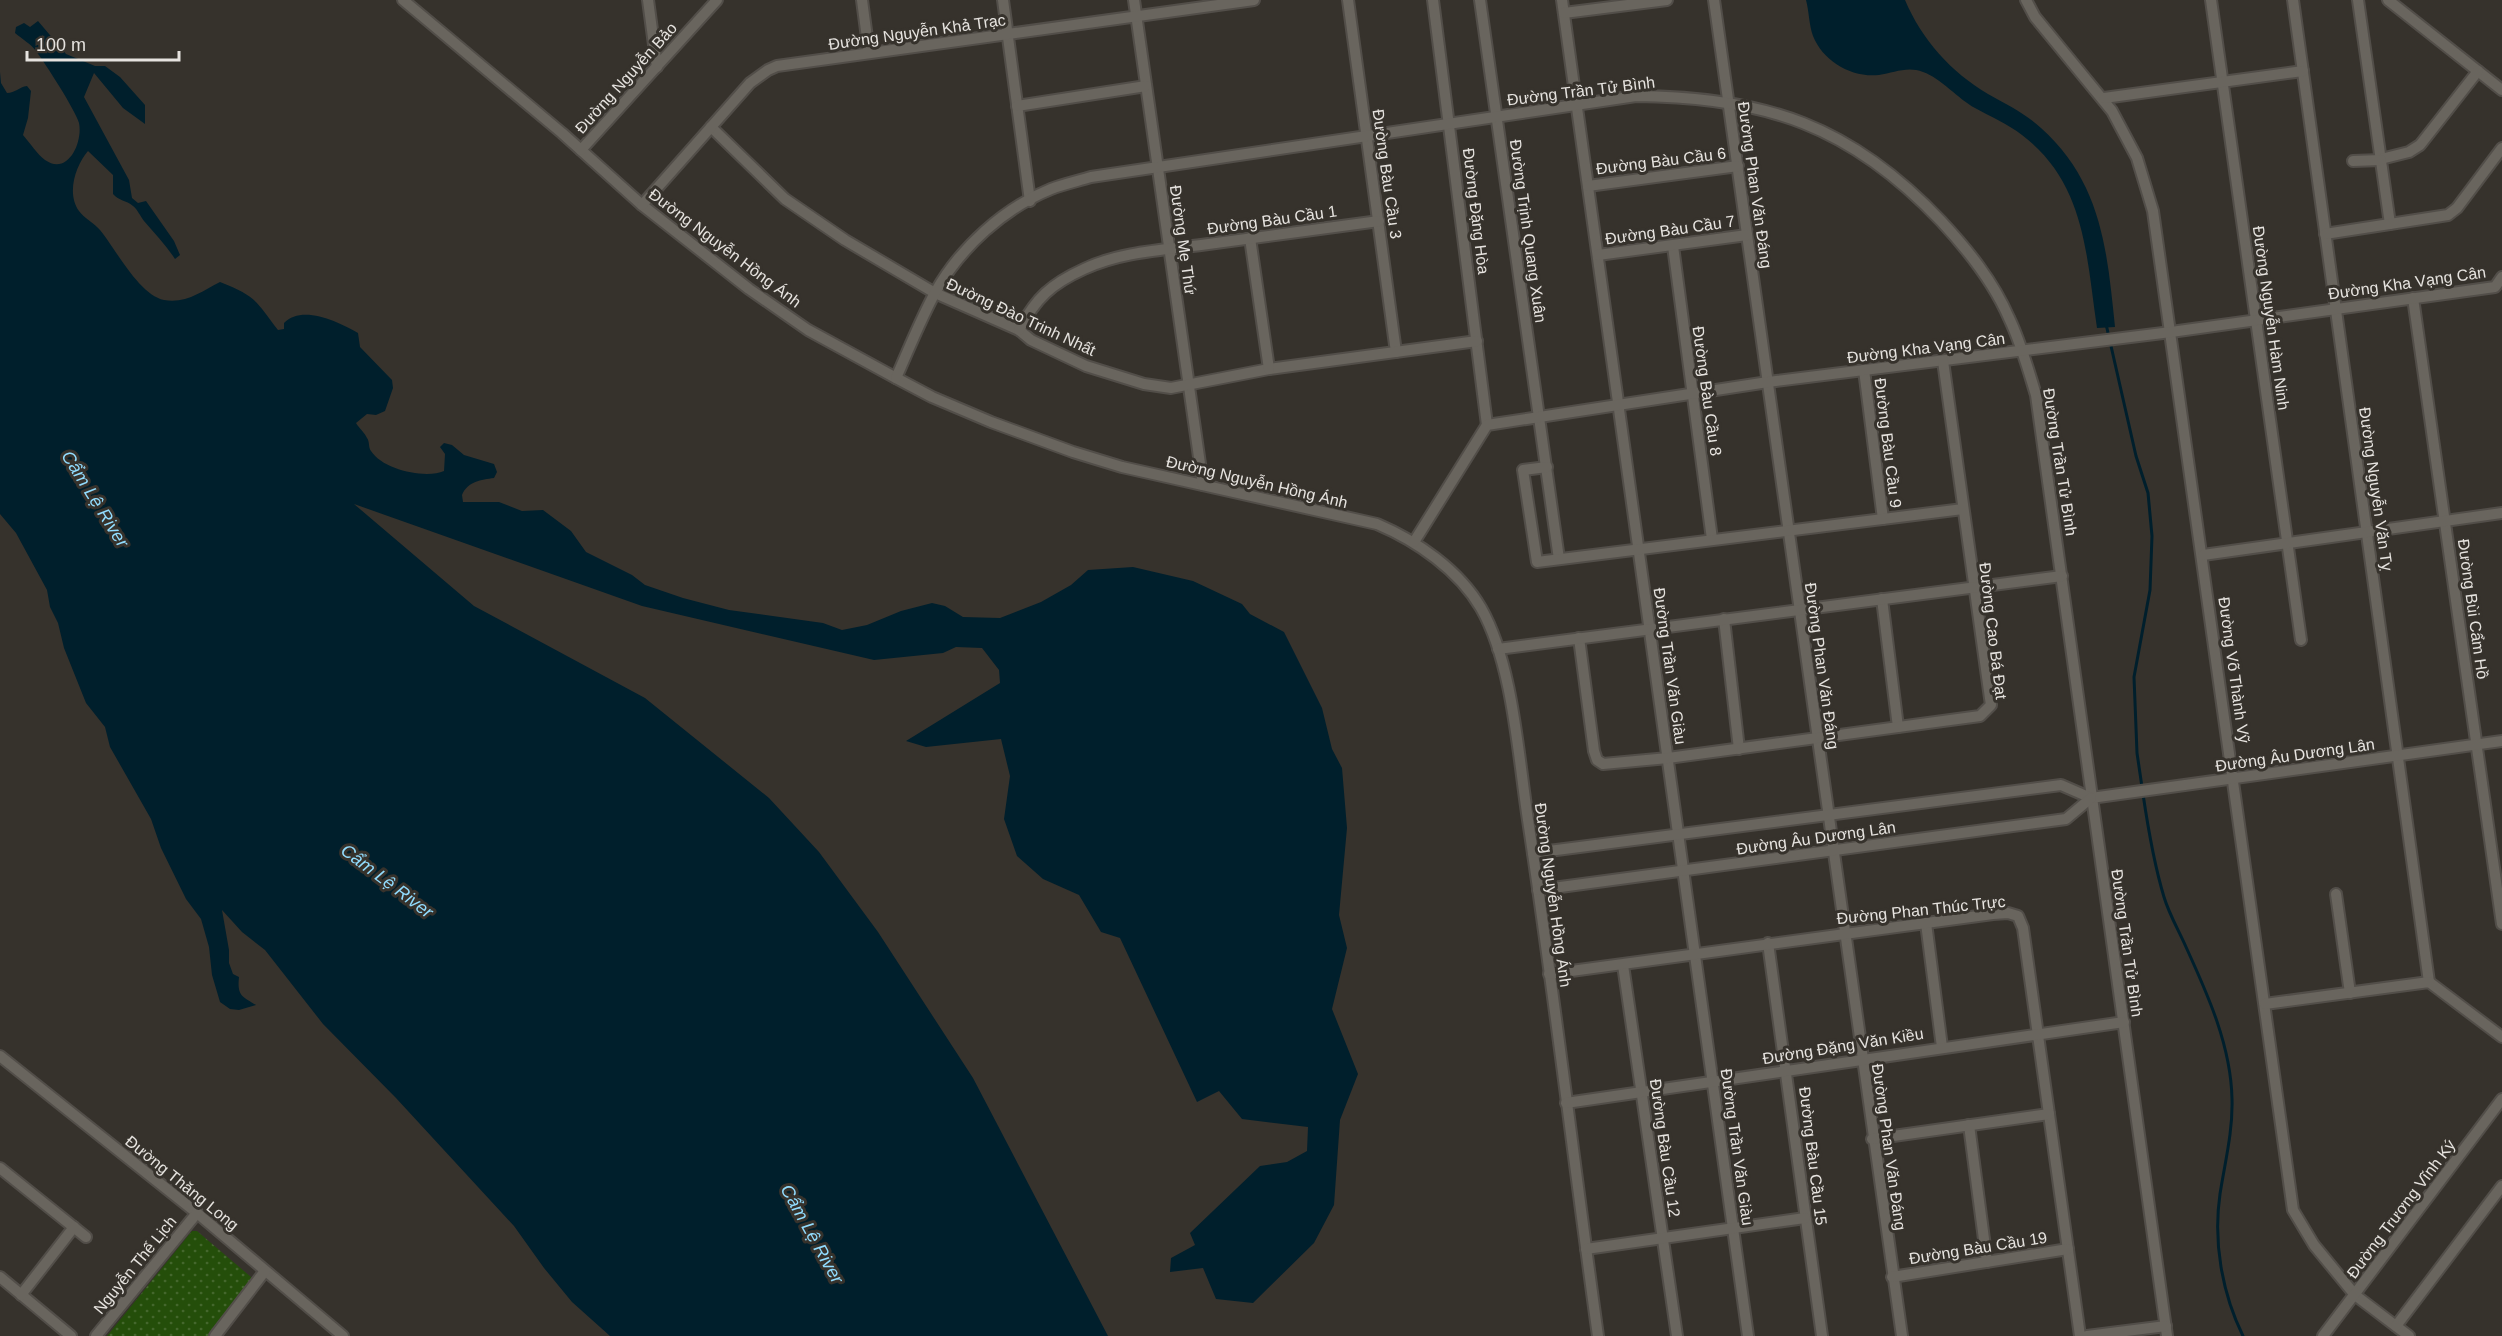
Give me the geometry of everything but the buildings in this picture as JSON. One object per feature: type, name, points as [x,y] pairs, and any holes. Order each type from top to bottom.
[{"type":"street","name":"Đường Nguyễn Hồng Ánh","points":[[404,0],[581,150],[642,205],[748,290],[808,330],[932,397],[1073,452],[1122,467],[1377,524],[1414,542],[1463,585],[1480,607],[1498,649],[1507,684],[1533,853],[1598,1336]]},
{"type":"street","points":[[648,0],[657,67]]},
{"type":"street","name":"Đường Nguyễn Bảo","points":[[581,150],[717,0]]},
{"type":"street","points":[[862,0],[869,53]]},
{"type":"street","points":[[1003,0],[1030,201]]},
{"type":"street","name":"Đường Mẹ Thứ","points":[[1134,0],[1203,485]]},
{"type":"street","name":"Đường Nguyễn Khả Trạc","points":[[642,205],[750,83],[768,70],[792,63],[1254,0]]},
{"type":"street","name":"Đường Bàu Cầu 3","points":[[1348,0],[1396,352]]},
{"type":"street","name":"Đường Đặng Hòa","points":[[1433,0],[1487,425]]},
{"type":"street","name":"Đường Trịnh Quang Xuân","points":[[1480,0],[1559,559]]},
{"type":"street","name":"Đường Trần Văn Giàu","points":[[1562,0],[1748,1336]]},
{"type":"street","points":[[1564,13],[1667,0]]},
{"type":"street","name":"Đường Phan Văn Đáng","points":[[1714,0],[1872,1139],[1902,1336]]},
{"type":"street","name":"Đường Võ Thành Vỹ","points":[[2026,0],[2035,17],[2104,98],[2137,158],[2146,180],[2153,211],[2293,1210],[2314,1245],[2355,1295],[2409,1336]]},
{"type":"street","name":"Đường Nguyễn Hàm Ninh","points":[[2211,0],[2301,640]]},
{"type":"street","name":"Đường Nguyễn Văn Tỵ","points":[[2293,0],[2429,982]]},
{"type":"street","points":[[2358,0],[2390,224]]},
{"type":"street","points":[[2388,0],[2502,90]]},
{"type":"street","points":[[2104,98],[2303,71]]},
{"type":"street","points":[[2353,161],[2381,160],[2409,152],[2420,145],[2432,133],[2478,71]]},
{"type":"street","points":[[1017,106],[1146,86]]},
{"type":"street","name":"Đường Trần Tử Bình","points":[[896,378],[935,293],[969,246],[999,220],[1051,189],[1091,177],[1636,96],[1668,96],[1729,102],[1786,116],[1861,151],[1897,178],[1968,250],[2009,316],[2038,406],[2167,1331]]},
{"type":"street","name":"Đường Đào Trinh Nhất","points":[[711,127],[785,199],[821,226],[935,293],[1018,330],[1031,340],[1086,366],[1144,384],[1171,388],[1269,369],[1477,341]]},
{"type":"street","points":[[2325,234],[2448,215],[2457,208],[2502,148]]},
{"type":"street","name":"Đường Bàu Cầu 6","points":[[1588,186],[1738,166]]},
{"type":"street","name":"Đường Bàu Cầu 1","points":[[1018,330],[1031,306],[1042,295],[1085,268],[1123,256],[1379,221]]},
{"type":"street","name":"Đường Bàu Cầu 7","points":[[1598,255],[1747,234]]},
{"type":"street","points":[[1250,238],[1269,369]]},
{"type":"street","name":"Đường Bàu Cầu 8","points":[[1672,246],[1712,539]]},
{"type":"street","name":"Đường Kha Vạng Cân","points":[[1487,425],[1768,382],[2121,339],[2413,298],[2498,290],[2502,277]]},
{"type":"street","name":"Đường Bùi Cẩm Hồ","points":[[2413,298],[2502,924]]},
{"type":"street","name":"Đường Cao Bá Đạt","points":[[1579,638],[1594,751],[1597,760],[1610,765],[1980,716],[1991,705],[1943,361]]},
{"type":"street","name":"Đường Bàu Cầu 9","points":[[1864,370],[1883,519]]},
{"type":"street","points":[[1414,542],[1487,425]]},
{"type":"street","points":[[1546,467],[1524,470],[1537,562],[1963,509]]},
{"type":"street","points":[[2203,555],[2502,513]]},
{"type":"street","points":[[1498,649],[2062,576]]},
{"type":"street","points":[[1882,598],[1898,727]]},
{"type":"street","points":[[1724,618],[1739,749]]},
{"type":"street","name":"Đường Âu Dương Lân","points":[[1533,853],[2061,785],[2091,798],[2502,741]]},
{"type":"street","name":"Đường Âu Dương Lân","points":[[1538,891],[2066,819],[2091,798]]},
{"type":"street","points":[[2336,894],[2350,993]]},
{"type":"street","name":"Đường Phan Thúc Trực","points":[[1549,974],[1844,933],[2008,913],[2018,916],[2023,928],[2080,1336]]},
{"type":"street","points":[[1926,923],[1942,1047]]},
{"type":"street","name":"Đường Bàu Cầu 15","points":[[1768,943],[1822,1336]]},
{"type":"street","name":"Đường Bàu Cầu 12","points":[[1623,965],[1677,1336]]},
{"type":"street","points":[[2265,1004],[2429,982],[2502,1037]]},
{"type":"street","name":"Đường Đặng Văn Kiều","points":[[1566,1103],[2124,1022]]},
{"type":"street","name":"Đường Thăng Long","points":[[0,1056],[197,1213],[343,1336]]},
{"type":"street","name":"Đường Trương Vĩnh Ký","points":[[2323,1336],[2502,1099]]},
{"type":"street","points":[[1872,1139],[2049,1114]]},
{"type":"street","points":[[1969,1125],[1987,1262]]},
{"type":"street","points":[[0,1168],[86,1237]]},
{"type":"street","points":[[2396,1326],[2502,1186]]},
{"type":"street","name":"Nguyễn Thế Lịch","points":[[96,1336],[197,1213]]},
{"type":"street","points":[[1586,1249],[1663,1240],[1805,1218]]},
{"type":"street","points":[[21,1295],[74,1227]]},
{"type":"street","name":"Đường Bàu Cầu 19","points":[[1892,1277],[2068,1249]]},
{"type":"street","points":[[215,1336],[265,1271]]},
{"type":"street","points":[[0,1277],[71,1336]]},
{"type":"street","points":[[2087,1336],[2167,1331]]},
{"type":"green space","points":[[192,1231],[197,1231],[251,1277],[252,1281],[208,1336],[107,1336]]},
{"type":"water","points":[[1806,0],[1905,0],[1929,42],[1950,65],[1988,94],[2029,118],[2061,149],[2077,171],[2098,219],[2109,271],[2115,327],[2097,328],[2090,274],[2079,222],[2071,198],[2043,154],[2017,131],[1969,104],[1930,75],[1917,70],[1901,70],[1879,75],[1858,74],[1839,66],[1824,53],[1813,36]]},
{"type":"water","name":"Cẩm Lệ River","points":[[38,21],[66,54],[95,66],[105,66],[120,77],[145,105],[145,124],[123,108],[94,73],[84,97],[129,180],[132,198],[138,203],[146,201],[174,241],[180,255],[175,259],[135,208],[113,194],[113,175],[88,151],[76,171],[73,188],[75,204],[79,211],[100,230],[128,270],[146,289],[164,300],[180,300],[194,296],[220,282],[241,291],[254,300],[278,330],[284,329],[284,323],[292,318],[310,315],[331,320],[358,333],[360,347],[392,380],[393,388],[385,411],[376,415],[367,414],[356,423],[365,434],[371,451],[377,458],[395,468],[416,473],[444,471],[445,454],[440,447],[444,443],[452,445],[464,455],[494,464],[497,472],[494,478],[475,482],[468,487],[462,495],[463,502],[499,502],[522,511],[543,510],[571,531],[586,552],[632,575],[645,585],[683,598],[729,610],[823,623],[842,630],[867,625],[901,611],[932,603],[945,606],[963,617],[1000,618],[1041,602],[1071,585],[1088,570],[1133,567],[1193,581],[1242,604],[1250,614],[1284,632],[1322,708],[1332,749],[1342,768],[1347,828],[1339,915],[1347,948],[1332,1009],[1358,1074],[1340,1120],[1334,1205],[1314,1243],[1253,1303],[1216,1299],[1203,1268],[1170,1272],[1171,1258],[1195,1245],[1190,1233],[1260,1166],[1287,1162],[1307,1151],[1308,1127],[1242,1119],[1219,1091],[1197,1102],[1120,938],[1101,932],[1079,895],[1043,879],[1017,856],[1004,819],[1010,776],[1001,739],[926,747],[906,741],[1000,683],[999,670],[982,648],[956,647],[943,653],[874,660],[642,606],[354,504],[474,606],[645,698],[769,798],[819,852],[878,932],[973,1078],[1108,1336],[610,1336],[572,1302],[514,1226],[396,1098],[323,1024],[265,950],[242,932],[222,910],[229,963],[233,974],[239,977],[240,992],[256,1005],[239,1010],[230,1009],[220,1002],[201,919],[186,899],[161,848],[151,819],[110,747],[105,727],[86,703],[64,648],[58,623],[50,607],[47,590],[16,533],[0,514],[0,72],[1,83],[7,93],[27,86],[31,91],[28,118],[23,135],[45,160],[53,164],[61,164],[67,160],[76,147],[80,131],[79,123],[60,87],[34,48],[15,33],[16,27],[24,23],[30,27]]},
{"type":"waterway","points":[[2106,324],[2136,456],[2148,493],[2152,536],[2150,590],[2134,677],[2137,753],[2142,787]]},
{"type":"waterway","points":[[2143,794],[2157,872],[2164,897],[2217,1021],[2231,1079],[2230,1135],[2220,1194],[2218,1230],[2225,1285],[2243,1336]]}]
